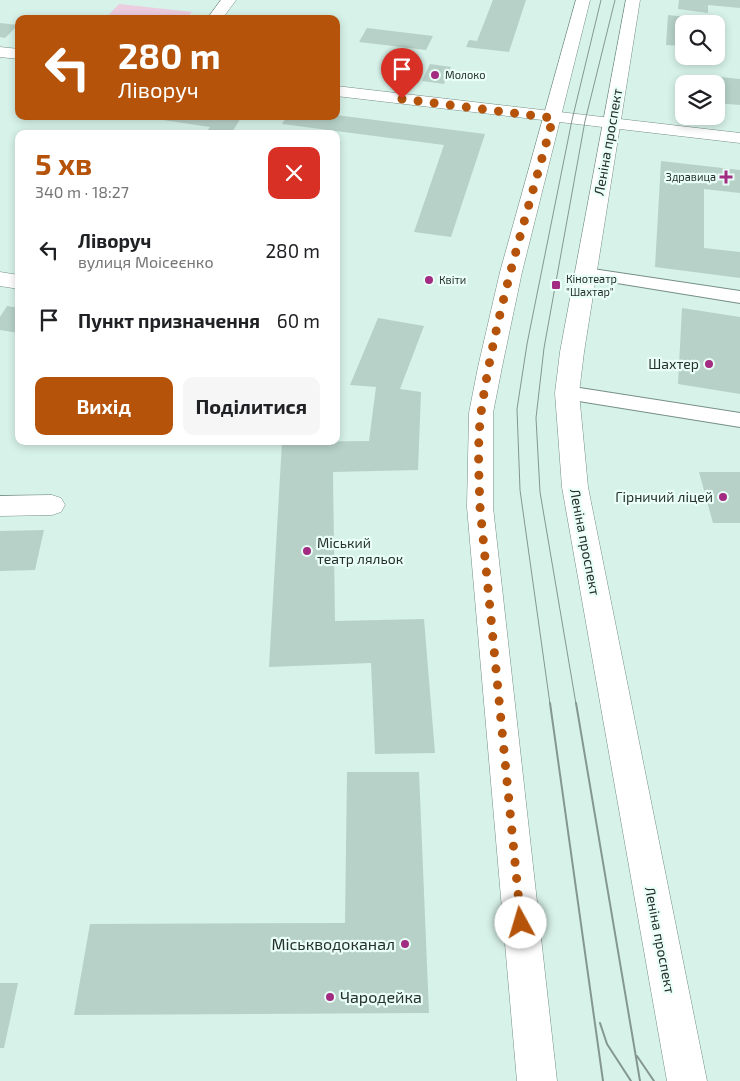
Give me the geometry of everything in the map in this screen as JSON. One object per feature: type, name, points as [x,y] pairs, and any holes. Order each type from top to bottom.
[{"type":"main road","points":[[217,15],[228,0]]},
{"type":"main road","points":[[537,1081],[480,507],[478,451],[481,413],[498,329],[583,0]]},
{"type":"main road","name":"Леніна проспект","points":[[633,0],[610,124],[567,393],[574,487],[691,1074]]},
{"type":"main road","points":[[0,52],[15,54]]},
{"type":"main road","points":[[340,91],[553,118],[740,138]]},
{"type":"main road","points":[[0,279],[15,281]]},
{"type":"main road","points":[[0,506],[52,505]]},
{"type":"street","points":[[586,273],[740,297]]},
{"type":"street","points":[[567,393],[740,420]]},
{"type":"shaded area","points":[[119,4],[192,12],[189,15],[109,15]]},
{"type":"building","points":[[493,0],[526,0],[509,52],[466,47],[469,40],[477,41]]},
{"type":"building","points":[[679,0],[740,0],[740,8],[708,5],[708,13],[678,9]]},
{"type":"building","points":[[668,15],[675,16],[675,46],[666,45]]},
{"type":"building","points":[[0,23],[15,25],[15,28],[5,38],[0,37]]},
{"type":"building","points":[[367,28],[433,36],[426,50],[359,42]]},
{"type":"building","points":[[430,64],[451,67],[444,84],[422,81]]},
{"type":"building","points":[[725,77],[740,79],[740,105],[725,104]]},
{"type":"building","points":[[340,116],[485,134],[451,237],[414,232],[444,145],[340,132],[340,130],[282,124],[284,120],[340,120]]},
{"type":"building","points":[[163,120],[240,120],[233,130],[208,130],[210,127]]},
{"type":"building","points":[[661,161],[740,170],[740,193],[704,189],[704,248],[740,252],[740,278],[655,267]]},
{"type":"building","points":[[7,306],[15,307],[15,332],[0,330],[0,317]]},
{"type":"building","name":"Шахтер","points":[[682,308],[740,317],[740,394],[678,384]]},
{"type":"building","points":[[378,318],[424,326],[400,389],[421,392],[418,470],[333,472],[335,621],[424,619],[435,753],[375,754],[371,663],[269,667],[282,445],[340,445],[340,441],[369,441],[376,387],[350,385]]},
{"type":"building","name":"Гірничий ліцей","points":[[699,472],[740,472],[740,523],[713,523]]},
{"type":"building","points":[[44,530],[35,570],[0,571],[0,531]]},
{"type":"building","points":[[347,772],[419,772],[429,1013],[74,1015],[90,924],[345,923]]},
{"type":"building","points":[[0,983],[18,983],[4,1048],[0,1048]]},
{"type":"tram line","points":[[550,704],[520,490],[517,409],[527,344],[572,120],[601,0]]},
{"type":"tram line","points":[[576,704],[540,492],[536,418],[544,348],[585,121],[615,0]]},
{"type":"tram line","points":[[550,703],[603,1081]]},
{"type":"tram line","points":[[576,703],[640,1081]]},
{"type":"tram line","points":[[600,1023],[607,1044],[631,1081]]},
{"type":"tram line","points":[[637,1056],[654,1081]]},
{"type":"place","name":"Молоко","points":[[435,75]]},
{"type":"place","name":"Здравица","points":[[726,177]]},
{"type":"place","name":"Квіти","points":[[429,280]]},
{"type":"place","name":"Кінотеатр \"Шахтар\"","points":[[556,285]]},
{"type":"place","name":"Шахтер","points":[[709,364]]},
{"type":"place","name":"Гірничий ліцей","points":[[723,497]]},
{"type":"place","name":"Міський театр ляльок","points":[[307,551]]},
{"type":"place","name":"Міськводоканал","points":[[405,944]]},
{"type":"place","name":"Чародейка","points":[[330,997]]},
{"type":"route","points":[[402,99],[553,118],[511,272],[498,329],[481,413],[478,451],[480,507],[521,923]]}]
